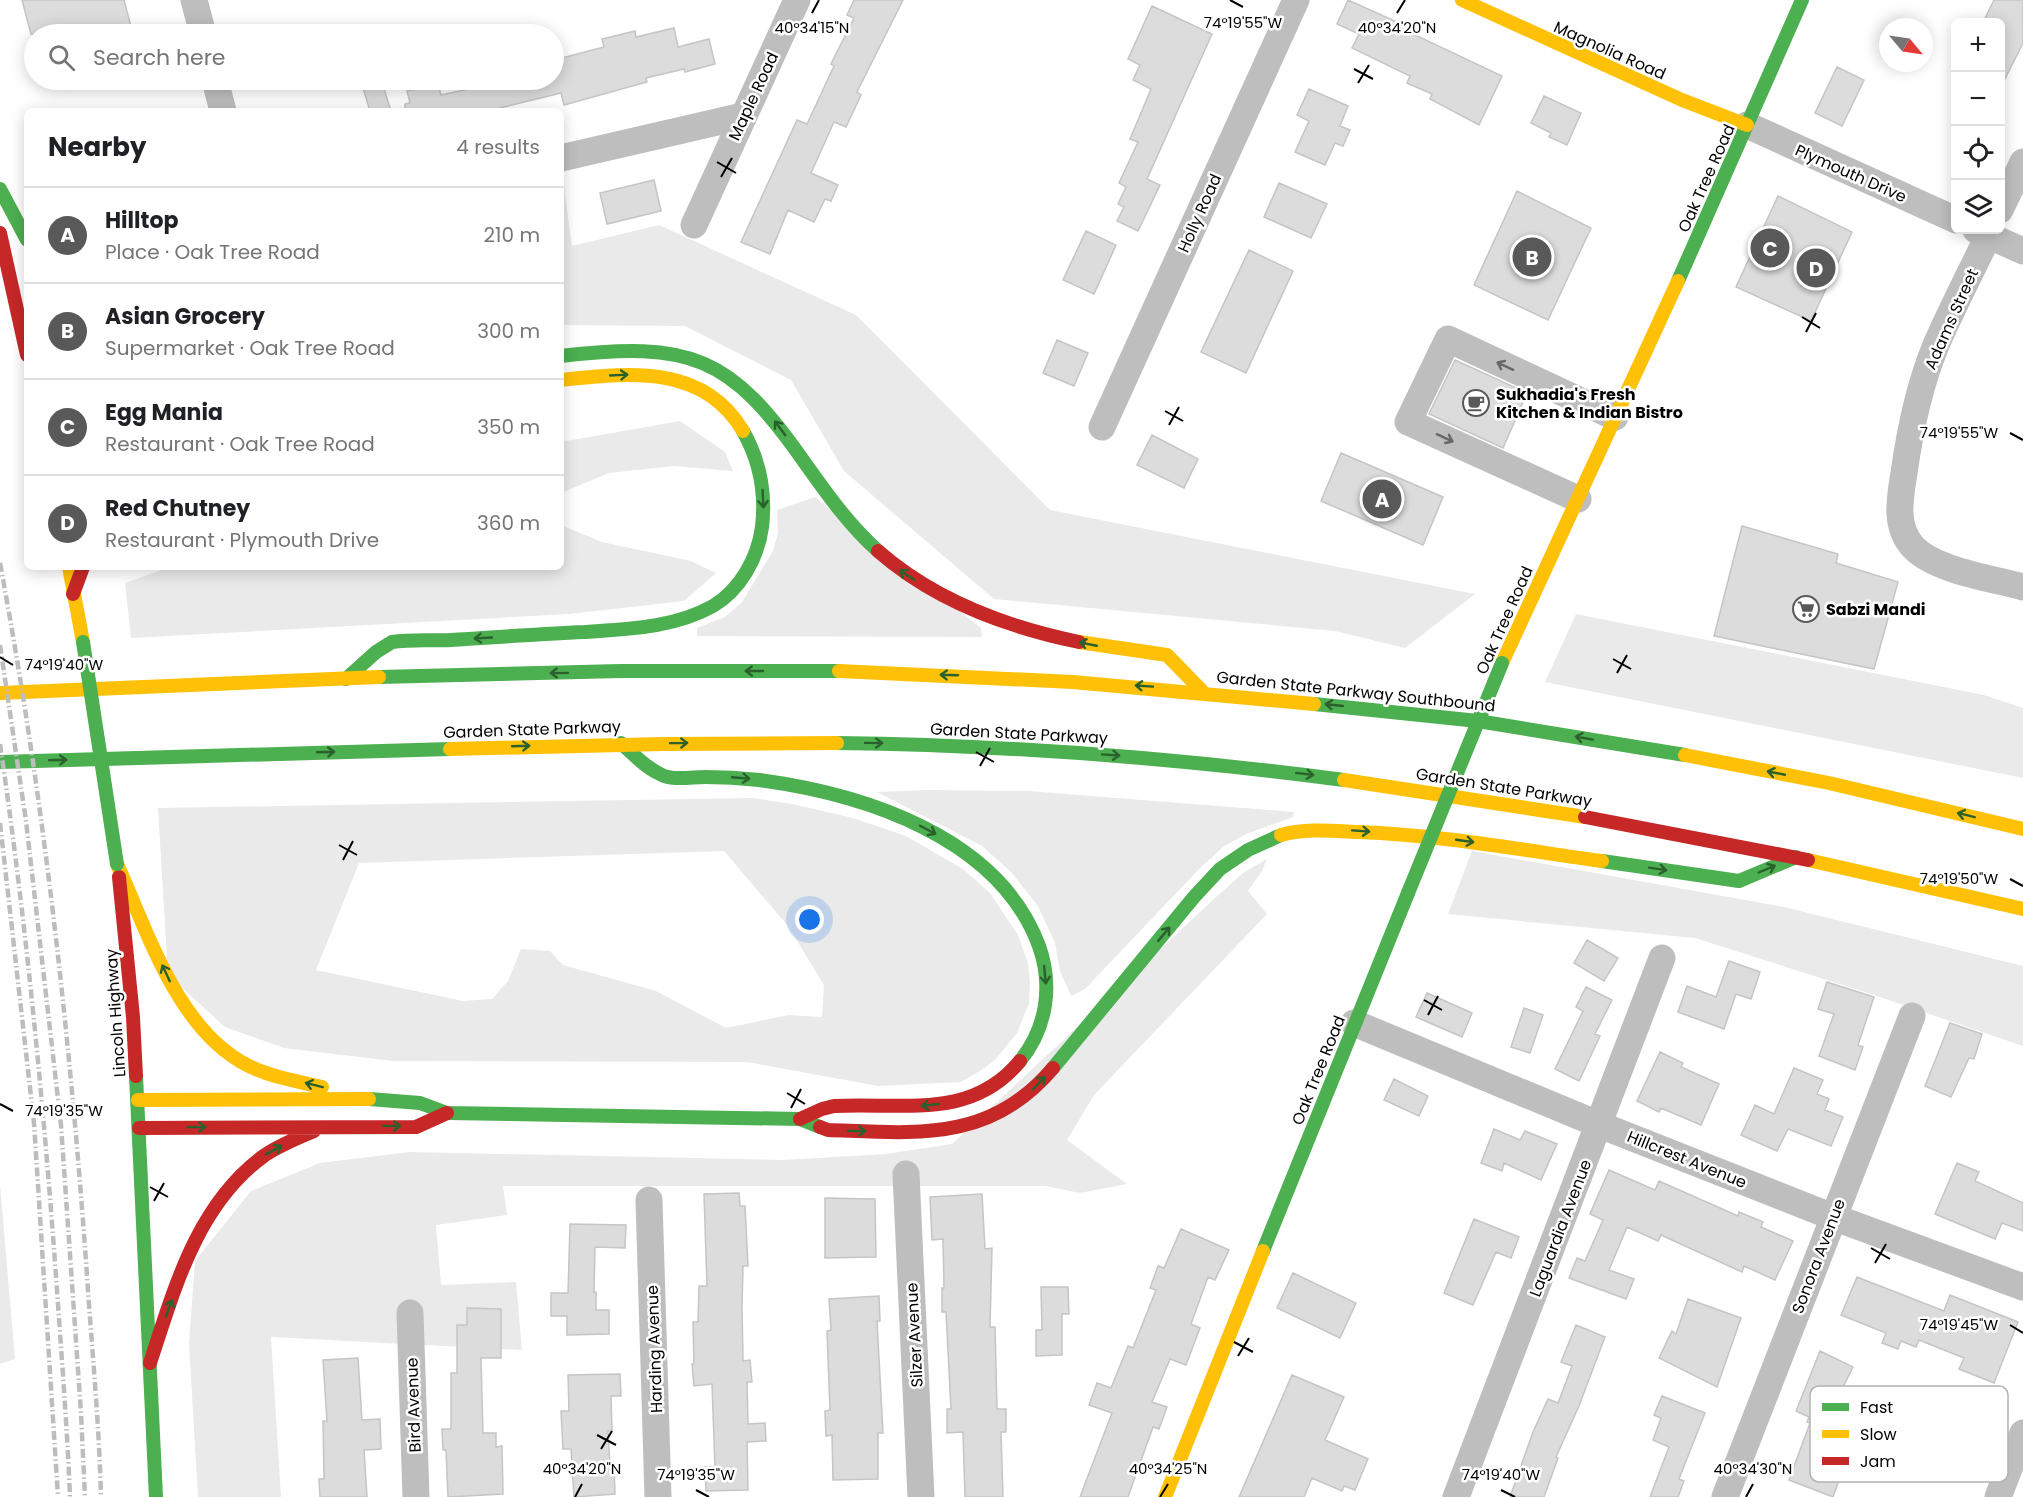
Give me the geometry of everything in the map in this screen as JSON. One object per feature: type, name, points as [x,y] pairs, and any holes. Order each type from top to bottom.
[{"type":"main road","name":"Magnolia Road","points":[[1462,0],[1682,100],[1747,125]]},
{"type":"main road","name":"Oak Tree Road","points":[[1165,1497],[1354,1023],[1502,663],[1802,0]]},
{"type":"main road","points":[[0,189],[24,234]]},
{"type":"main road","points":[[0,233],[24,341]]},
{"type":"main road","points":[[564,356],[612,351],[659,351],[691,358],[719,369],[757,400],[851,524],[879,553],[910,578],[950,600],[1020,627],[1083,643],[1166,655],[1202,691]]},
{"type":"main road","points":[[346,679],[389,642],[601,630],[646,626],[678,620],[705,611],[720,601],[733,590],[745,574],[760,541],[764,503],[753,448],[745,430],[734,416],[705,392],[671,378],[632,374],[564,380]]},
{"type":"main road","name":"Lincoln Highway","points":[[69,570],[83,642],[117,864],[129,966],[138,1100],[156,1497]]},
{"type":"main road","points":[[73,594],[82,570]]},
{"type":"main road","points":[[0,693],[587,672],[832,671],[993,677],[1202,691]]},
{"type":"main road","name":"Garden State Parkway Southbound","points":[[1202,691],[1506,725],[1797,777],[1897,798],[2023,829]]},
{"type":"main road","points":[[621,743],[662,776],[728,777],[777,783],[849,799],[909,820],[960,849],[988,870],[1012,897],[1030,925],[1045,966],[1047,997],[1040,1027],[1027,1053],[1007,1075],[981,1092],[951,1102],[921,1106],[828,1107],[801,1119]]},
{"type":"main road","name":"Garden State Parkway","points":[[0,762],[621,743],[876,743],[1036,750],[1209,764],[1357,781],[1556,811],[1716,840],[2023,909]]},
{"type":"main road","points":[[138,1100],[370,1099],[420,1103],[447,1113],[801,1119],[828,1130],[915,1133],[958,1127],[984,1121],[1000,1113],[1031,1091],[1220,869],[1248,850],[1284,834],[1319,830],[1386,833],[1455,840],[1739,881],[1796,857]]},
{"type":"main road","points":[[117,864],[180,1000],[196,1024],[212,1040],[246,1064],[272,1075],[370,1099]]},
{"type":"main road","points":[[139,1128],[416,1127],[447,1113]]},
{"type":"main road","points":[[150,1363],[186,1259],[202,1223],[212,1208],[237,1179],[266,1154],[325,1126]]},
{"type":"street","points":[[194,0],[200,24]]},
{"type":"street","name":"Maple Road","points":[[694,225],[797,0]]},
{"type":"street","name":"Holly Road","points":[[1102,427],[1296,0]]},
{"type":"street","points":[[218,90],[222,108]]},
{"type":"street","points":[[564,157],[743,116]]},
{"type":"street","name":"Plymouth Drive","points":[[1747,125],[1951,218]]},
{"type":"street","points":[[2005,201],[2023,162]]},
{"type":"street","name":"Adams Street","points":[[1984,234],[1936,346],[1922,387],[1909,440],[1899,517],[1903,533],[1913,547],[1933,563],[2023,586]]},
{"type":"street","points":[[1991,234],[2023,251]]},
{"type":"street","points":[[1578,499],[1408,422],[1448,339],[1615,417]]},
{"type":"street","name":"Laguardia Avenue","points":[[1456,1497],[1662,958]]},
{"type":"street","name":"Sonora Avenue","points":[[1725,1497],[1912,1016]]},
{"type":"street","name":"Hillcrest Avenue","points":[[1354,1023],[1833,1218],[2023,1287]]},
{"type":"street","name":"Silzer Avenue","points":[[906,1174],[921,1497]]},
{"type":"street","name":"Harding Avenue","points":[[649,1200],[658,1497]]},
{"type":"street","name":"Bird Avenue","points":[[410,1313],[416,1497]]},
{"type":"street","points":[[2008,1471],[2023,1433]]},
{"type":"street","points":[[1998,1497],[2004,1482]]},
{"type":"shaded area","points":[[564,186],[572,246],[659,225],[856,315],[1050,510],[1475,594],[1405,648],[1335,631],[994,599],[844,471],[791,380],[685,326],[564,325]]},
{"type":"shaded area","points":[[680,421],[725,452],[733,471],[674,466],[609,473],[564,492],[564,441]]},
{"type":"shaded area","points":[[815,497],[981,628],[982,637],[697,636],[697,628],[725,617],[742,602],[773,551],[778,533],[777,510]]},
{"type":"shaded area","points":[[564,526],[602,542],[691,561],[716,573],[684,601],[568,614],[131,638],[125,583],[162,570],[564,570]]},
{"type":"shaded area","points":[[1576,614],[1984,695],[2023,708],[2023,778],[1545,682]]},
{"type":"shaded area","points":[[1028,791],[1294,812],[1293,817],[1246,834],[1223,847],[1200,868],[1085,989],[1071,996],[1060,971],[1055,943],[1038,906],[1011,872],[982,846],[877,792]]},
{"type":"shaded area","points":[[753,798],[792,804],[853,818],[906,836],[963,869],[990,893],[1018,935],[1028,963],[1029,1003],[1017,1033],[995,1060],[961,1082],[878,1086],[747,1062],[393,1061],[284,1048],[225,1027],[168,975],[158,808]],"holes":[[[724,851],[788,926],[824,985],[822,1017],[789,1015],[726,1028],[656,991],[563,965],[550,951],[521,949],[508,981],[492,999],[463,1001],[316,970],[359,863]]]},
{"type":"shaded area","points":[[1472,851],[1784,907],[2023,966],[2023,1046],[1871,994],[1695,938],[1448,914]]},
{"type":"shaded area","points":[[1267,859],[1262,871],[1248,891],[1267,914],[1094,1095],[1067,1140],[1127,1184],[1080,1193],[1045,1186],[503,1186],[507,1215],[436,1225],[441,1285],[516,1282],[522,1350],[271,1337],[281,1497],[198,1497],[189,1343],[195,1261],[251,1191],[320,1163],[410,1152],[784,1160],[886,1154],[952,1144],[1215,898],[1243,873]]},
{"type":"shaded area","points":[[0,1185],[15,1359],[0,1364]]},
{"type":"building","points":[[22,0],[124,0],[130,24],[28,24]]},
{"type":"building","points":[[854,0],[903,0],[857,92],[861,95],[846,127],[834,122],[811,173],[838,185],[831,201],[825,199],[814,222],[788,210],[770,254],[741,242],[797,120],[807,124],[834,66],[831,64],[854,18],[847,15]]},
{"type":"building","points":[[1348,0],[1415,30],[1413,34],[1502,76],[1479,125],[1430,99],[1432,94],[1407,83],[1410,76],[1352,48],[1359,34],[1337,24]]},
{"type":"building","points":[[1994,0],[2023,0],[2023,43],[2005,79],[2005,18],[1985,18]]},
{"type":"building","points":[[1152,6],[1212,34],[1147,179],[1160,185],[1138,231],[1117,221],[1124,207],[1118,204],[1126,187],[1119,183],[1138,142],[1130,139],[1151,89],[1133,80],[1140,65],[1128,59]]},
{"type":"building","points":[[674,28],[678,47],[709,39],[715,64],[685,72],[684,69],[646,78],[647,82],[564,105],[561,93],[500,108],[405,108],[405,104],[410,103],[407,91],[411,90],[440,90],[441,95],[464,90],[564,90],[564,57],[604,47],[602,39],[635,31],[636,37]]},
{"type":"building","points":[[1837,67],[1864,80],[1842,126],[1815,113]]},
{"type":"building","points":[[1309,89],[1348,106],[1340,126],[1350,130],[1343,146],[1335,143],[1325,165],[1295,152],[1309,121],[1297,115]]},
{"type":"building","points":[[364,90],[384,90],[390,108],[369,108]]},
{"type":"building","points":[[1544,96],[1581,113],[1567,145],[1549,137],[1551,133],[1531,123]]},
{"type":"building","points":[[654,180],[661,211],[607,224],[600,193]]},
{"type":"building","points":[[1279,183],[1327,204],[1311,238],[1264,217]]},
{"type":"building","points":[[1517,191],[1591,228],[1548,320],[1474,285]]},
{"type":"building","points":[[1778,196],[1852,232],[1811,321],[1736,287]]},
{"type":"building","points":[[1086,231],[1116,245],[1094,294],[1063,280]]},
{"type":"building","points":[[1249,250],[1293,271],[1246,373],[1201,352]]},
{"type":"building","points":[[1057,340],[1088,353],[1074,386],[1043,373]]},
{"type":"building","name":"Sukhadia's Fresh Kitchen & Indian Bistro","points":[[1455,360],[1527,393],[1503,448],[1429,414]]},
{"type":"building","points":[[1152,435],[1198,459],[1184,488],[1137,465]]},
{"type":"building","points":[[1341,453],[1443,497],[1423,545],[1321,501]]},
{"type":"building","name":"Sabzi Mandi","points":[[1742,526],[1838,554],[1836,563],[1898,582],[1874,669],[1714,636]]},
{"type":"building","points":[[1587,940],[1618,958],[1604,981],[1574,963]]},
{"type":"building","points":[[1729,961],[1760,972],[1751,999],[1736,994],[1724,1029],[1678,1012],[1687,986],[1716,997]]},
{"type":"building","points":[[1827,982],[1874,997],[1858,1045],[1863,1047],[1855,1070],[1819,1056],[1834,1014],[1818,1009]]},
{"type":"building","points":[[1586,987],[1612,1000],[1595,1034],[1600,1036],[1579,1081],[1555,1069],[1583,1011],[1576,1007]]},
{"type":"building","points":[[1427,993],[1472,1013],[1462,1037],[1416,1017]]},
{"type":"building","points":[[1524,1008],[1543,1015],[1530,1053],[1511,1047]]},
{"type":"building","points":[[1950,1023],[1982,1034],[1974,1059],[1969,1058],[1951,1097],[1925,1086]]},
{"type":"building","points":[[1660,1052],[1683,1063],[1681,1067],[1719,1084],[1701,1125],[1661,1108],[1659,1112],[1637,1101]]},
{"type":"building","points":[[1794,1068],[1823,1080],[1817,1094],[1829,1099],[1825,1110],[1843,1117],[1831,1146],[1788,1129],[1777,1151],[1741,1135],[1755,1105],[1774,1114]]},
{"type":"building","points":[[1394,1079],[1428,1096],[1419,1116],[1384,1100]]},
{"type":"building","points":[[1494,1129],[1520,1140],[1525,1131],[1557,1144],[1541,1180],[1504,1163],[1502,1171],[1481,1163]]},
{"type":"building","points":[[1957,1163],[1979,1172],[1975,1181],[2023,1203],[2023,1231],[2002,1223],[1995,1239],[1935,1214]]},
{"type":"building","points":[[1609,1170],[1655,1190],[1659,1181],[1738,1216],[1739,1212],[1763,1222],[1761,1227],[1793,1241],[1775,1280],[1744,1266],[1742,1272],[1661,1235],[1658,1241],[1627,1227],[1609,1270],[1634,1279],[1626,1299],[1569,1278],[1577,1258],[1585,1261],[1603,1220],[1590,1214]]},
{"type":"building","points":[[739,1193],[740,1206],[745,1206],[748,1266],[743,1266],[742,1307],[743,1361],[750,1360],[752,1382],[747,1382],[748,1424],[765,1423],[766,1441],[747,1442],[748,1490],[706,1491],[705,1467],[715,1467],[712,1384],[694,1386],[692,1364],[694,1364],[693,1322],[698,1322],[699,1286],[707,1286],[704,1194]]},
{"type":"building","points":[[982,1194],[985,1249],[992,1248],[990,1327],[995,1327],[997,1409],[1006,1409],[1006,1432],[1001,1432],[1003,1497],[965,1497],[963,1432],[947,1433],[947,1409],[951,1409],[946,1312],[942,1312],[943,1239],[932,1240],[930,1197]]},
{"type":"building","points":[[825,1198],[875,1199],[876,1257],[825,1258]]},
{"type":"building","points":[[1474,1219],[1519,1237],[1511,1258],[1496,1252],[1473,1305],[1444,1293]]},
{"type":"building","points":[[570,1224],[626,1225],[625,1248],[595,1247],[596,1310],[609,1310],[609,1334],[567,1335],[567,1316],[551,1316],[551,1293],[568,1293]]},
{"type":"building","points":[[1181,1229],[1229,1250],[1215,1280],[1208,1277],[1191,1324],[1200,1328],[1186,1365],[1170,1359],[1152,1402],[1167,1407],[1159,1429],[1153,1427],[1128,1497],[1080,1497],[1112,1413],[1089,1405],[1097,1383],[1111,1388],[1128,1346],[1133,1348],[1156,1290],[1150,1288],[1158,1266],[1164,1268]]},
{"type":"building","points":[[1293,1273],[1356,1303],[1340,1338],[1277,1308]]},
{"type":"building","points":[[1857,1277],[1944,1311],[1950,1295],[2018,1322],[1994,1383],[1959,1369],[1964,1358],[1919,1340],[1916,1347],[1901,1341],[1898,1349],[1882,1343],[1886,1333],[1841,1315]]},
{"type":"building","points":[[1041,1287],[1068,1287],[1069,1314],[1062,1314],[1062,1355],[1036,1356],[1036,1330],[1042,1330]]},
{"type":"building","points":[[879,1296],[880,1321],[877,1321],[883,1433],[878,1433],[878,1479],[833,1480],[832,1435],[826,1436],[825,1411],[830,1410],[827,1331],[831,1330],[829,1299]]},
{"type":"building","points":[[1688,1299],[1741,1318],[1717,1387],[1659,1358],[1672,1331],[1676,1334]]},
{"type":"building","points":[[467,1308],[501,1309],[501,1358],[481,1358],[483,1433],[496,1433],[496,1447],[502,1446],[503,1494],[448,1497],[446,1450],[443,1450],[442,1429],[451,1429],[451,1373],[457,1373],[457,1325],[467,1325]]},
{"type":"building","points":[[1576,1325],[1605,1337],[1579,1406],[1556,1457],[1558,1458],[1544,1497],[1510,1497],[1533,1432],[1548,1399],[1558,1403],[1572,1366],[1561,1362]]},
{"type":"building","points":[[1820,1351],[1853,1367],[1844,1386],[1810,1386],[1810,1423],[1807,1422],[1809,1417],[1796,1411]]},
{"type":"building","points":[[358,1358],[362,1420],[380,1419],[381,1449],[364,1450],[367,1497],[320,1497],[319,1479],[324,1479],[323,1421],[327,1421],[323,1360]]},
{"type":"building","points":[[620,1374],[621,1396],[611,1396],[612,1431],[608,1431],[610,1466],[614,1466],[615,1494],[574,1497],[571,1449],[563,1449],[561,1411],[569,1411],[568,1375]]},
{"type":"building","points":[[1292,1375],[1344,1397],[1325,1440],[1368,1459],[1355,1490],[1344,1486],[1342,1491],[1312,1478],[1304,1497],[1239,1497]]},
{"type":"building","points":[[1662,1396],[1705,1413],[1679,1479],[1684,1481],[1678,1497],[1650,1497],[1669,1447],[1653,1440],[1661,1418],[1654,1415]]},
{"type":"building","points":[[1810,1423],[1810,1482],[1838,1482],[1833,1497],[1789,1480]]},
{"type":"railway","points":[[0,563],[42,824],[63,998],[86,1261],[101,1497]]},
{"type":"railway","points":[[0,645],[26,821],[61,1125],[85,1497]]},
{"type":"railway","points":[[0,744],[26,943],[39,1076],[56,1276],[70,1497]]},
{"type":"railway","points":[[0,823],[34,1123],[58,1497]]},
{"type":"traffic: fast","points":[[1678,281],[1802,0]]},
{"type":"traffic: fast","points":[[0,189],[24,234]]},
{"type":"traffic: fast","points":[[564,356],[643,351],[675,355],[703,363],[729,378],[753,399],[778,427],[839,509],[878,551]]},
{"type":"traffic: fast","points":[[346,679],[376,652],[392,642],[633,628],[682,619],[713,606],[739,582],[752,561],[760,539],[763,514],[762,490],[758,466],[743,431]]},
{"type":"traffic: fast","points":[[83,642],[117,864]]},
{"type":"traffic: fast","points":[[1408,893],[1502,663]]},
{"type":"traffic: fast","points":[[379,677],[621,671],[839,671]]},
{"type":"traffic: fast","points":[[1314,704],[1478,721],[1685,755]]},
{"type":"traffic: fast","points":[[621,743],[644,764],[665,776],[759,780],[841,797],[883,810],[923,827],[961,849],[993,876],[1020,908],[1039,946],[1046,976],[1045,1006],[1036,1035],[1020,1061]]},
{"type":"traffic: fast","points":[[837,743],[1091,754],[1218,765],[1344,780]]},
{"type":"traffic: fast","points":[[0,762],[450,749]]},
{"type":"traffic: fast","points":[[1053,1068],[1194,897],[1220,869],[1248,850],[1281,835]]},
{"type":"traffic: fast","points":[[1602,861],[1739,881],[1796,857]]},
{"type":"traffic: fast","points":[[1263,1251],[1408,893]]},
{"type":"traffic: fast","points":[[136,1076],[156,1497]]},
{"type":"traffic: fast","points":[[369,1099],[420,1103],[447,1113],[800,1119],[820,1127]]},
{"type":"traffic: slow","points":[[1462,0],[1682,100],[1747,125]]},
{"type":"traffic: slow","points":[[1502,663],[1678,281]]},
{"type":"traffic: slow","points":[[564,380],[637,375],[662,377],[686,383],[707,393],[726,409],[743,431]]},
{"type":"traffic: slow","points":[[70,570],[83,642]]},
{"type":"traffic: slow","points":[[1079,642],[1167,655],[1202,691]]},
{"type":"traffic: slow","points":[[839,671],[1073,682],[1314,704]]},
{"type":"traffic: slow","points":[[0,693],[379,677]]},
{"type":"traffic: slow","points":[[450,749],[837,743]]},
{"type":"traffic: slow","points":[[1685,755],[1829,783],[2023,829]]},
{"type":"traffic: slow","points":[[1344,780],[1585,817]]},
{"type":"traffic: slow","points":[[1281,835],[1320,830],[1420,836],[1602,861]]},
{"type":"traffic: slow","points":[[1808,860],[2023,909]]},
{"type":"traffic: slow","points":[[117,864],[167,976],[183,1004],[202,1028],[223,1049],[247,1065],[274,1076],[322,1087]]},
{"type":"traffic: slow","points":[[138,1100],[369,1099]]},
{"type":"traffic: slow","points":[[1165,1497],[1263,1251]]},
{"type":"traffic: jam","points":[[0,233],[24,341]]},
{"type":"traffic: jam","points":[[878,551],[923,584],[972,610],[998,620],[1079,642]]},
{"type":"traffic: jam","points":[[73,594],[82,570]]},
{"type":"traffic: jam","points":[[1585,817],[1808,860]]},
{"type":"traffic: jam","points":[[119,877],[133,1017],[136,1076]]},
{"type":"traffic: jam","points":[[800,1119],[834,1106],[910,1106],[958,1101],[980,1093],[1001,1080],[1020,1061]]},
{"type":"traffic: jam","points":[[820,1127],[828,1130],[891,1132],[950,1128],[977,1121],[1004,1110],[1029,1092],[1053,1068]]},
{"type":"traffic: jam","points":[[139,1128],[416,1127],[447,1113]]},
{"type":"traffic: jam","points":[[150,1363],[179,1277],[191,1249],[205,1222],[222,1197],[265,1155],[314,1131]]},
{"type":"place","name":"Egg Mania","points":[[1770,248]]},
{"type":"place","name":"Asian Grocery","points":[[1532,257]]},
{"type":"place","name":"Red Chutney","points":[[1816,268]]},
{"type":"place","name":"Sukhadia's Fresh Kitchen & Indian Bistro","points":[[1476,403]]},
{"type":"place","name":"Hilltop","points":[[1382,499]]},
{"type":"place","name":"Sabzi Mandi","points":[[1806,609]]}]
